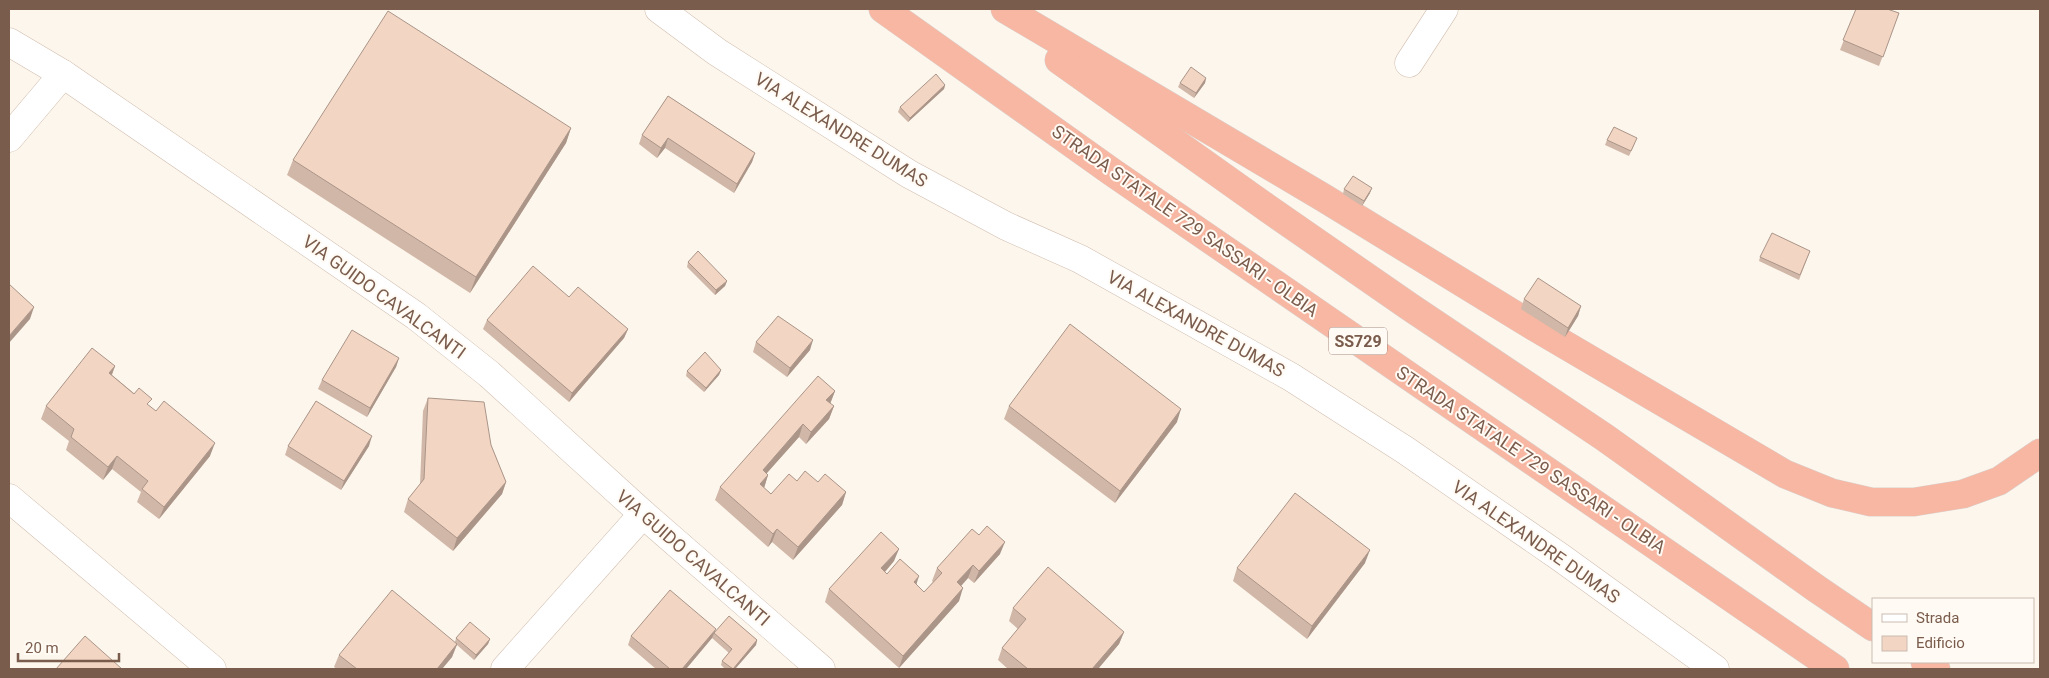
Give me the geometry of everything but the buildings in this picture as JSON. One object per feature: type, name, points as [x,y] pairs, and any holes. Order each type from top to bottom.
[{"type":"highway","name":"STRADA STATALE 729 SASSARI - OLBIA","points":[[883,9],[1136,188],[1835,669]]},
{"type":"highway","points":[[986,9],[1278,216],[1604,437],[1872,626]]},
{"type":"highway","points":[[1005,9],[1324,198],[1533,326],[1793,477],[1832,493],[1871,502],[1914,502],[1963,494],[1999,480],[2040,453]]},
{"type":"street","name":"VIA ALEXANDRE DUMAS","points":[[659,9],[717,52],[909,174],[1006,226],[1080,259],[1291,377],[1413,456],[1560,557],[1714,669]]},
{"type":"street","points":[[1409,63],[1444,9]]},
{"type":"street","name":"VIA GUIDO CAVALCANTI","points":[[9,42],[63,74],[416,316],[489,374],[643,514],[821,669]]},
{"type":"street","points":[[9,138],[63,74]]},
{"type":"street","points":[[9,498],[212,669]]},
{"type":"street","points":[[505,669],[643,514]]}]
